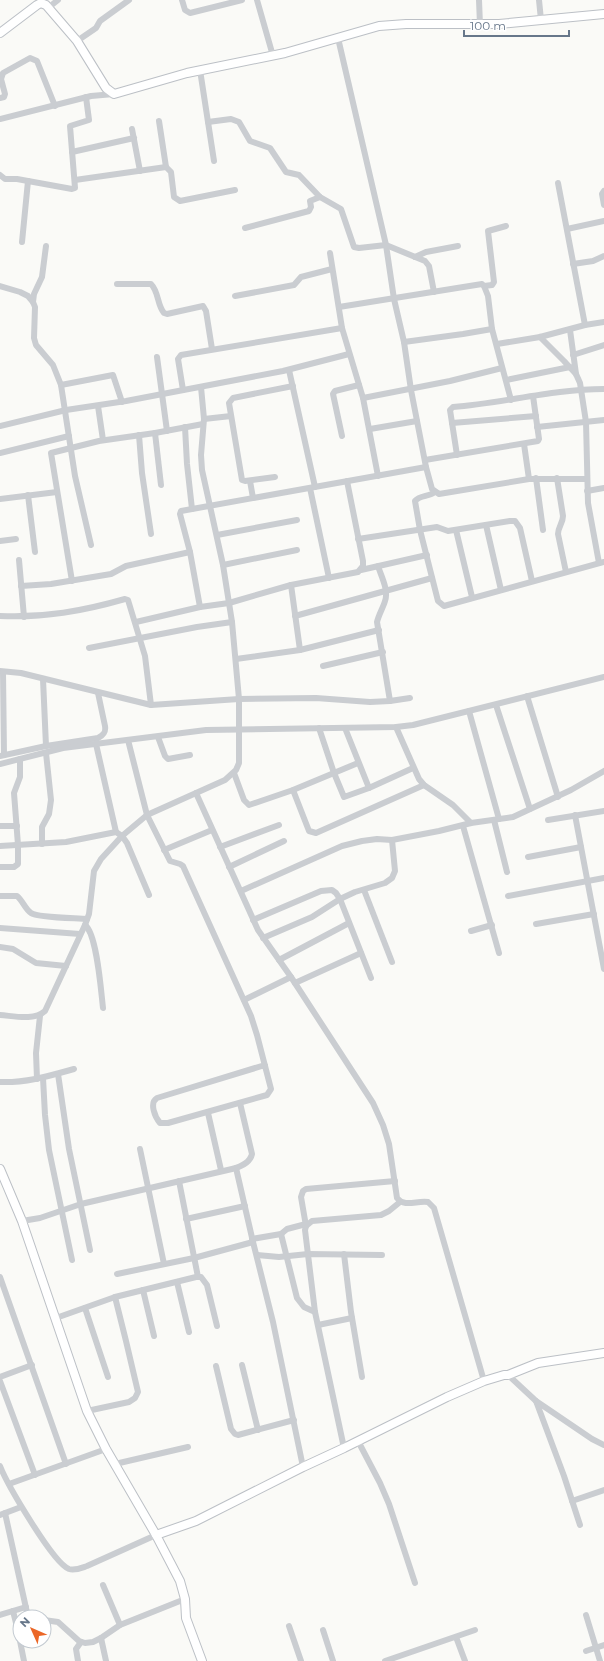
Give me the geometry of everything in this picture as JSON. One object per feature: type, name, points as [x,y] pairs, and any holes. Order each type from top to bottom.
[{"type":"street","points":[[48,8],[58,0]]},
{"type":"street","points":[[77,41],[96,28],[100,21],[129,0]]},
{"type":"street","points":[[182,0],[185,10],[190,13],[242,0]]},
{"type":"street","points":[[257,0],[273,56]]},
{"type":"street","points":[[479,0],[480,25]]},
{"type":"street","points":[[540,0],[541,20]]},
{"type":"street","points":[[0,33],[37,5],[41,4],[48,8],[77,41],[106,88],[114,94]]},
{"type":"street","points":[[0,119],[86,97],[114,94],[200,70],[273,56],[379,26],[406,24],[480,25],[604,14]]},
{"type":"street","points":[[338,38],[386,245],[394,299],[404,342],[411,390],[425,464],[432,489],[439,494],[529,478],[586,479]]},
{"type":"street","points":[[0,98],[4,97],[5,94],[1,76],[3,73],[30,58],[38,61],[55,106]]},
{"type":"street","points":[[200,70],[214,161]]},
{"type":"street","points":[[0,176],[5,179],[17,179],[74,189],[76,186],[70,126],[90,120],[86,97]]},
{"type":"street","points":[[208,122],[231,119],[239,122],[250,141],[270,148],[286,172],[298,175],[320,197],[341,209],[354,247],[359,248],[386,245],[425,261],[429,266],[434,292]]},
{"type":"street","points":[[159,121],[166,167],[171,172],[174,196],[180,201],[235,190]]},
{"type":"street","points":[[132,129],[140,171]]},
{"type":"street","points":[[72,152],[134,138]]},
{"type":"street","points":[[75,180],[166,167]]},
{"type":"street","points":[[22,242],[28,181]]},
{"type":"street","points":[[558,183],[585,325]]},
{"type":"street","points":[[604,191],[602,194],[604,205]]},
{"type":"street","points":[[245,228],[309,211],[311,207],[310,201],[320,197]]},
{"type":"street","points":[[567,229],[604,221]]},
{"type":"street","points":[[339,307],[478,284],[484,286],[492,285],[494,282],[488,231],[506,226]]},
{"type":"street","points":[[33,302],[34,294],[42,277],[46,246]]},
{"type":"street","points":[[415,257],[426,252],[458,246]]},
{"type":"street","points":[[330,253],[342,328],[363,398],[378,476]]},
{"type":"street","points":[[574,264],[593,261],[604,256]]},
{"type":"street","points":[[235,296],[294,284],[301,278],[332,269]]},
{"type":"street","points":[[118,284],[151,284],[155,290],[161,310],[167,314],[203,306],[206,311],[212,349]]},
{"type":"street","points":[[0,286],[28,296],[35,307],[34,338],[36,345],[53,365],[61,385],[77,487],[91,544]]},
{"type":"street","points":[[484,286],[490,305],[492,329],[512,400]]},
{"type":"street","points":[[497,344],[540,337],[585,325],[604,322]]},
{"type":"street","points":[[183,390],[179,357],[190,352],[342,328]]},
{"type":"street","points":[[404,342],[492,329]]},
{"type":"street","points":[[435,492],[429,496],[418,498],[415,501],[420,530],[438,601],[444,606],[602,562],[587,491],[586,422],[582,389],[576,374],[570,330]]},
{"type":"street","points":[[540,337],[576,374]]},
{"type":"street","points":[[573,355],[604,345]]},
{"type":"street","points":[[0,426],[66,410],[122,402],[289,370],[349,354]]},
{"type":"street","points":[[157,357],[167,431]]},
{"type":"street","points":[[506,380],[570,367]]},
{"type":"street","points":[[363,398],[411,390],[502,368]]},
{"type":"street","points":[[289,370],[313,488],[329,578]]},
{"type":"street","points":[[61,385],[113,375],[122,402]]},
{"type":"street","points":[[342,436],[333,394],[336,391],[359,385]]},
{"type":"street","points":[[275,477],[245,482],[241,478],[229,403],[233,398],[293,386]]},
{"type":"street","points":[[72,1260],[47,1133],[36,1053],[40,1016],[49,1004],[89,914],[94,871],[119,834],[147,815],[225,780],[234,773],[239,763],[239,699],[236,659],[224,565],[202,470],[201,455],[204,422],[201,387]]},
{"type":"street","points":[[457,455],[450,410],[453,407],[499,402],[582,389],[604,389]]},
{"type":"street","points":[[200,607],[190,552],[180,513],[183,511],[378,476],[457,455],[538,441],[539,438],[533,396]]},
{"type":"street","points":[[98,406],[103,440]]},
{"type":"street","points":[[72,580],[56,492],[51,453],[103,440],[167,431],[231,416]]},
{"type":"street","points":[[452,423],[536,416]]},
{"type":"street","points":[[537,427],[604,420]]},
{"type":"street","points":[[370,429],[417,421]]},
{"type":"street","points":[[185,427],[192,509]]},
{"type":"street","points":[[154,433],[161,485]]},
{"type":"street","points":[[139,435],[142,473],[151,534]]},
{"type":"street","points":[[0,453],[68,436]]},
{"type":"street","points":[[524,444],[529,478]]},
{"type":"street","points":[[536,478],[543,530]]},
{"type":"street","points":[[557,478],[563,516],[563,521],[558,530],[558,534],[566,572]]},
{"type":"street","points":[[250,481],[253,498]]},
{"type":"street","points":[[347,481],[363,561],[361,570]]},
{"type":"street","points":[[587,491],[604,488]]},
{"type":"street","points":[[0,499],[56,492]]},
{"type":"street","points":[[28,496],[36,552]]},
{"type":"street","points":[[217,535],[297,520]]},
{"type":"street","points":[[358,539],[436,527],[448,532],[510,521],[518,524],[520,528],[532,581]]},
{"type":"street","points":[[486,525],[501,590]]},
{"type":"street","points":[[456,530],[472,597]]},
{"type":"street","points":[[0,541],[16,539]]},
{"type":"street","points":[[224,565],[297,550]]},
{"type":"street","points":[[21,586],[39,586],[112,574],[126,566],[190,552]]},
{"type":"street","points":[[136,622],[200,607],[228,603],[291,585],[358,572],[361,570],[427,555]]},
{"type":"street","points":[[19,560],[24,617]]},
{"type":"street","points":[[378,566],[386,591],[386,599],[378,614],[377,622],[390,701]]},
{"type":"street","points":[[295,616],[432,578]]},
{"type":"street","points":[[291,585],[300,650]]},
{"type":"street","points":[[0,616],[24,617],[82,611],[125,599],[130,603],[141,638],[145,656],[151,705]]},
{"type":"street","points":[[89,648],[197,627],[232,622]]},
{"type":"street","points":[[236,659],[300,650],[379,630]]},
{"type":"street","points":[[323,666],[383,652]]},
{"type":"street","points":[[98,693],[106,731],[103,736],[46,746],[2,756],[1,671],[21,673],[151,705],[239,699],[316,698],[370,702],[410,698]]},
{"type":"street","points":[[0,764],[63,748],[206,730],[239,727],[396,727],[431,721],[604,677]]},
{"type":"street","points":[[43,679],[46,746]]},
{"type":"street","points":[[527,696],[558,797]]},
{"type":"street","points":[[496,705],[530,809]]},
{"type":"street","points":[[469,711],[497,819],[507,872]]},
{"type":"street","points":[[396,727],[419,779],[424,785],[452,805],[471,823]]},
{"type":"street","points":[[319,728],[334,773],[344,797],[369,788],[413,768]]},
{"type":"street","points":[[345,728],[369,788]]},
{"type":"street","points":[[158,737],[165,756],[168,759],[190,755]]},
{"type":"street","points":[[128,740],[147,815],[170,861],[183,866],[244,1000],[257,1035],[271,1088],[267,1095],[163,1124],[156,1118],[152,1102],[156,1098],[265,1066]]},
{"type":"street","points":[[96,744],[119,834],[127,843],[148,895]]},
{"type":"street","points":[[42,844],[42,827],[49,814],[51,800],[46,753]]},
{"type":"street","points":[[0,867],[16,866],[18,862],[14,793],[20,777],[20,759]]},
{"type":"street","points":[[234,773],[244,800],[249,804],[293,790],[358,763]]},
{"type":"street","points":[[241,891],[342,846],[377,839],[392,840],[463,826],[471,823],[514,817],[558,797],[604,771]]},
{"type":"street","points":[[293,790],[309,831],[316,833],[424,785]]},
{"type":"street","points":[[196,793],[253,920],[263,938],[293,980],[373,1102],[384,1125],[389,1144],[396,1193],[400,1202],[404,1204],[428,1202],[434,1208],[484,1381]]},
{"type":"street","points":[[548,820],[604,810]]},
{"type":"street","points":[[575,815],[604,968]]},
{"type":"street","points":[[220,847],[280,825]]},
{"type":"street","points":[[0,826],[17,826]]},
{"type":"street","points":[[463,826],[499,953]]},
{"type":"street","points":[[164,850],[212,830]]},
{"type":"street","points":[[0,846],[66,842],[119,834]]},
{"type":"street","points":[[263,938],[312,917],[340,899],[385,883],[392,878],[394,871],[392,840]]},
{"type":"street","points":[[230,867],[284,841]]},
{"type":"street","points":[[528,858],[581,847]]},
{"type":"street","points":[[508,896],[604,878]]},
{"type":"street","points":[[253,920],[321,891],[332,890],[340,899],[370,978]]},
{"type":"street","points":[[364,890],[392,962]]},
{"type":"street","points":[[0,896],[17,896],[28,910],[35,915],[86,922]]},
{"type":"street","points":[[536,924],[594,914]]},
{"type":"street","points":[[86,922],[94,942],[103,1008]]},
{"type":"street","points":[[279,960],[349,923]]},
{"type":"street","points":[[471,931],[492,925]]},
{"type":"street","points":[[0,928],[80,934]]},
{"type":"street","points":[[0,947],[13,949],[36,963],[66,966]]},
{"type":"street","points":[[244,1000],[361,953]]},
{"type":"street","points":[[0,1016],[40,1016]]},
{"type":"street","points":[[0,1082],[40,1079],[74,1069]]},
{"type":"street","points":[[58,1074],[65,1127],[90,1250]]},
{"type":"street","points":[[22,1221],[40,1218],[81,1204],[221,1170],[236,1168],[248,1161],[252,1154],[240,1103]]},
{"type":"street","points":[[208,1112],[221,1170]]},
{"type":"street","points":[[140,1149],[164,1264]]},
{"type":"street","points":[[236,1168],[273,1322],[303,1467]]},
{"type":"street","points":[[0,1169],[22,1221],[87,1411],[106,1449],[156,1535],[183,1587],[186,1618],[202,1661]]},
{"type":"street","points":[[179,1181],[198,1277]]},
{"type":"street","points":[[344,1448],[315,1312],[305,1230],[306,1225],[301,1197],[303,1191],[306,1189],[395,1181]]},
{"type":"street","points":[[117,1274],[194,1258],[281,1234],[287,1229],[306,1225],[312,1221],[381,1215],[389,1211],[400,1202]]},
{"type":"street","points":[[186,1219],[245,1206]]},
{"type":"street","points":[[281,1234],[288,1257],[296,1298],[304,1307],[315,1312]]},
{"type":"street","points":[[257,1255],[288,1257],[308,1254],[382,1255]]},
{"type":"street","points":[[344,1254],[352,1318],[362,1377]]},
{"type":"street","points":[[0,1277],[2,1290],[32,1365],[66,1464]]},
{"type":"street","points":[[56,1318],[115,1297],[198,1277],[204,1280],[207,1285],[217,1326]]},
{"type":"street","points":[[177,1282],[188,1332]]},
{"type":"street","points":[[143,1290],[154,1336]]},
{"type":"street","points":[[87,1411],[129,1402],[135,1398],[138,1392],[115,1297]]},
{"type":"street","points":[[85,1308],[108,1377]]},
{"type":"street","points":[[318,1325],[352,1318]]},
{"type":"street","points":[[0,1466],[21,1507],[59,1561],[68,1568],[76,1569],[87,1566],[156,1535],[196,1521],[433,1403],[484,1381],[508,1375],[538,1363],[604,1353]]},
{"type":"street","points":[[0,1377],[32,1365]]},
{"type":"street","points":[[242,1365],[258,1430]]},
{"type":"street","points":[[216,1366],[233,1432],[238,1435],[294,1420]]},
{"type":"street","points":[[508,1375],[536,1401],[592,1439],[604,1444]]},
{"type":"street","points":[[0,1381],[35,1475]]},
{"type":"street","points":[[536,1401],[552,1442],[580,1525]]},
{"type":"street","points":[[358,1441],[387,1498],[415,1583]]},
{"type":"street","points":[[115,1464],[188,1447]]},
{"type":"street","points":[[9,1484],[106,1449]]},
{"type":"street","points":[[572,1501],[604,1490]]},
{"type":"street","points":[[21,1507],[2,1514],[26,1607],[21,1609]]},
{"type":"street","points":[[103,1585],[120,1625]]},
{"type":"street","points":[[52,1621],[58,1622],[81,1642],[93,1642],[120,1625],[185,1599]]},
{"type":"street","points":[[0,1615],[12,1612]]},
{"type":"street","points":[[586,1614],[600,1661]]},
{"type":"street","points":[[289,1626],[301,1661]]},
{"type":"street","points":[[323,1630],[333,1661]]},
{"type":"street","points":[[386,1661],[475,1630]]},
{"type":"street","points":[[456,1637],[465,1661]]},
{"type":"street","points":[[101,1638],[106,1661]]},
{"type":"street","points":[[78,1661],[76,1650],[81,1642]]},
{"type":"street","points":[[586,1651],[604,1645]]},
{"type":"street","points":[[22,1649],[24,1661]]}]
